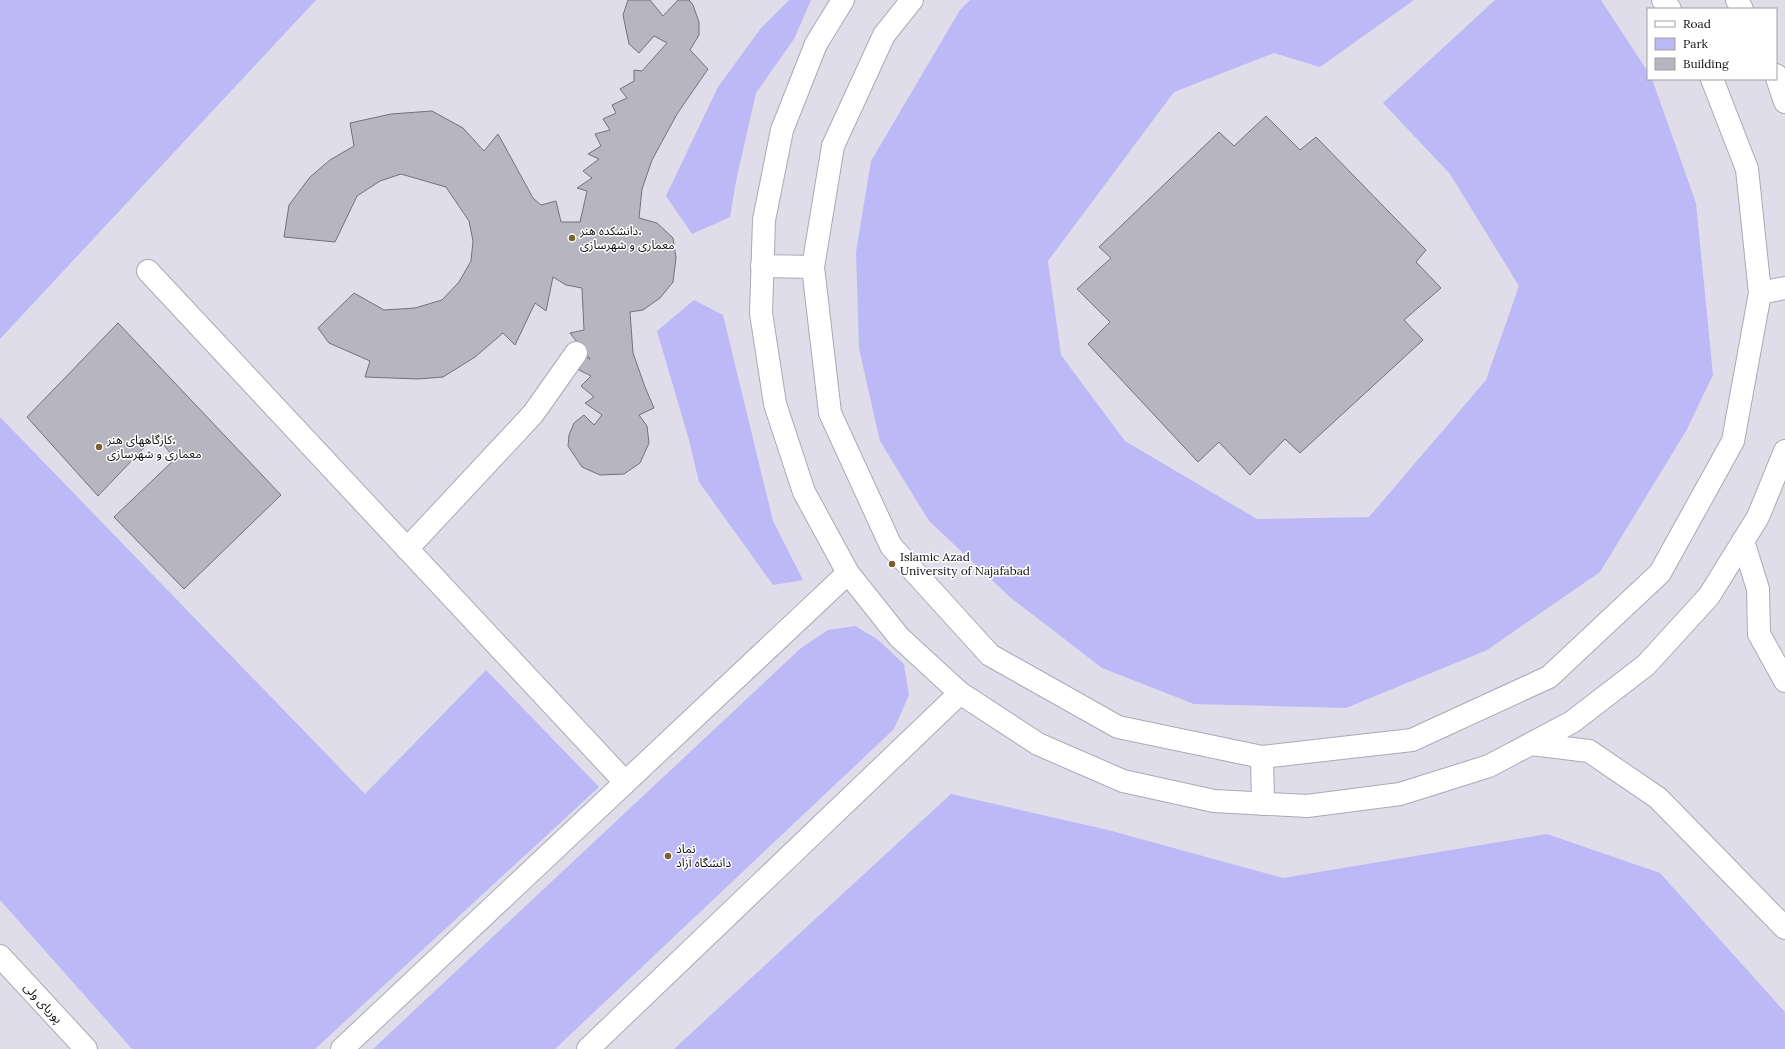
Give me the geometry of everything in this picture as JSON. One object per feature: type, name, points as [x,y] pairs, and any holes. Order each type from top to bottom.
[{"type":"lane","points":[[843,0],[816,44],[782,130],[764,220],[761,313],[775,404],[804,492],[848,573],[899,637],[960,693],[1038,744],[1123,781],[1214,802],[1307,806],[1400,794],[1489,766],[1572,722],[1646,666],[1709,596],[1758,517],[1785,451]]},
{"type":"lane","points":[[912,0],[884,35],[834,146],[813,267],[830,413],[891,546],[990,655],[1118,727],[1262,756],[1412,740],[1549,676],[1660,573],[1733,441],[1760,293],[1747,169],[1712,80]]},
{"type":"lane","points":[[1663,0],[1669,8]]},
{"type":"lane","points":[[1777,78],[1785,102]]},
{"type":"lane","points":[[762,266],[813,267]]},
{"type":"lane","points":[[148,271],[625,782]]},
{"type":"lane","points":[[1760,293],[1785,288]]},
{"type":"lane","points":[[407,549],[532,414],[576,353]]},
{"type":"lane","points":[[1743,540],[1758,589],[1759,634],[1785,681]]},
{"type":"lane","points":[[342,1049],[848,573]]},
{"type":"lane","points":[[588,1049],[960,693]]},
{"type":"lane","points":[[1531,744],[1588,751],[1658,798],[1785,928]]},
{"type":"lane","points":[[1262,756],[1263,804]]},
{"type":"lane","name":"پوریای ولی","points":[[0,956],[86,1049]]},
{"type":"green space","points":[[0,0],[316,0],[0,339]]},
{"type":"green space","points":[[789,0],[811,0],[794,39],[756,93],[736,181],[730,217],[692,234],[666,196],[718,87],[761,28]]},
{"type":"green space","points":[[970,0],[1414,0],[1320,67],[1274,53],[1174,92],[1048,261],[1061,355],[1125,441],[1257,519],[1369,517],[1486,380],[1519,286],[1450,174],[1383,103],[1495,0],[1601,0],[1647,70],[1647,80],[1652,80],[1696,203],[1713,375],[1686,431],[1600,572],[1487,650],[1346,708],[1194,704],[1102,668],[1011,598],[929,521],[880,441],[859,349],[856,252],[871,161],[960,10]]},
{"type":"green space","points":[[694,300],[723,315],[773,521],[803,580],[773,585],[699,482],[689,440],[657,331]]},
{"type":"green space","points":[[0,417],[365,794],[486,670],[599,787],[315,1049],[132,1049],[0,900]]},
{"type":"green space","points":[[855,626],[877,639],[904,664],[909,695],[894,729],[555,1049],[373,1049],[801,648],[828,630]]},
{"type":"green space","points":[[951,794],[1108,830],[1283,878],[1547,834],[1660,873],[1785,1012],[1785,1049],[674,1049]]},
{"type":"building","name":"دانشکده هنر، معماری و شهرسازی","points":[[628,0],[650,0],[663,16],[678,0],[689,0],[693,5],[699,22],[699,35],[690,50],[708,69],[677,114],[652,160],[642,189],[639,218],[657,223],[673,238],[676,258],[673,282],[660,298],[643,310],[630,312],[633,353],[654,408],[639,415],[647,426],[649,443],[640,463],[624,474],[600,475],[582,467],[568,446],[569,435],[574,423],[584,415],[594,425],[602,415],[585,403],[594,397],[581,386],[591,376],[579,370],[576,353],[590,359],[570,333],[584,330],[582,288],[566,285],[553,277],[546,311],[535,303],[515,345],[503,333],[475,357],[443,377],[418,379],[365,377],[370,361],[329,343],[318,328],[354,293],[384,310],[415,308],[442,300],[459,282],[471,261],[473,241],[469,221],[446,187],[401,174],[380,181],[357,196],[335,242],[284,237],[289,205],[310,177],[330,160],[354,146],[350,123],[391,114],[432,111],[463,128],[484,151],[498,134],[533,198],[541,205],[556,201],[561,222],[580,222],[587,191],[577,188],[592,178],[583,171],[599,159],[588,154],[601,146],[595,134],[610,130],[603,119],[616,113],[612,105],[627,98],[620,89],[634,81],[634,70],[642,71],[667,43],[654,36],[639,53],[629,44],[623,15]]},
{"type":"building","points":[[1266,116],[1300,150],[1316,137],[1426,250],[1416,262],[1441,288],[1404,320],[1423,340],[1300,453],[1285,439],[1250,475],[1219,442],[1198,462],[1088,344],[1110,322],[1077,289],[1111,258],[1099,247],[1219,132],[1234,146]]},
{"type":"building","name":"کارگاههای هنر، معماری و شهرسازی","points":[[118,323],[281,495],[184,589],[114,517],[175,459],[156,435],[98,496],[27,417]]},
{"type":"place","name":"دانشکده هنر، معماری و شهرسازی","points":[[572,238]]},
{"type":"place","name":"کارگاههای هنر، معماری و شهرسازی","points":[[99,447]]},
{"type":"place","name":"Islamic Azad University of Najafabad","points":[[892,564]]},
{"type":"place","name":"نماد دانشگاه آزاد","points":[[668,856]]}]
